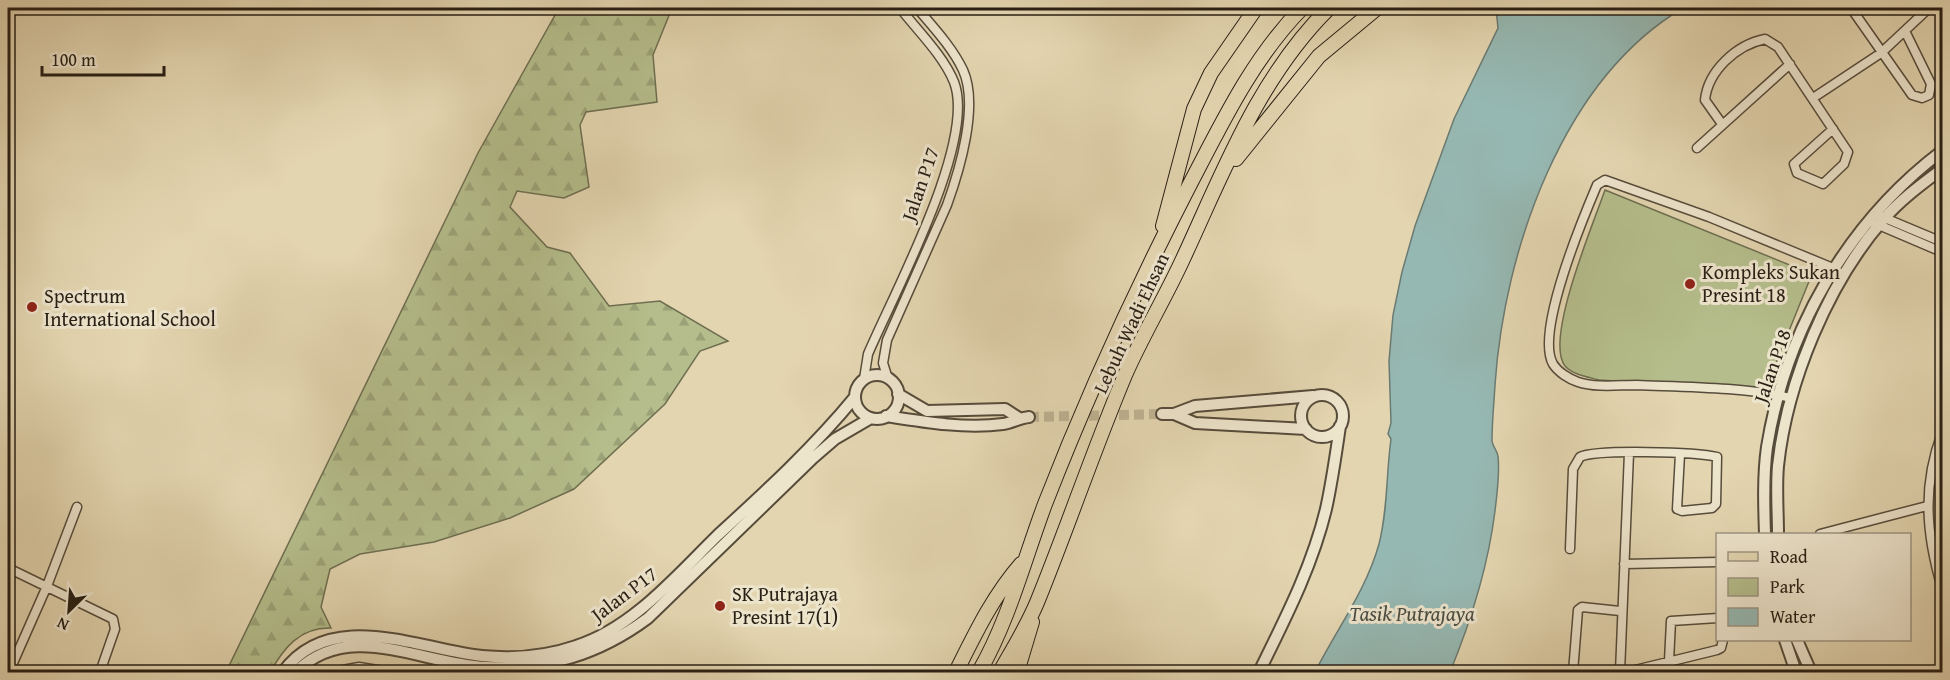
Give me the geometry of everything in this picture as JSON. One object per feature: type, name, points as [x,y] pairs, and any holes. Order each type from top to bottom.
[{"type":"main road","points":[[1157,249],[1194,109],[1211,73],[1256,8]]},
{"type":"main road","name":"Lebuh Wadi Ehsan","points":[[979,672],[1018,582],[1023,560],[1061,463],[1157,249],[1232,102],[1262,56],[1302,8]]},
{"type":"main road","name":"Lebuh Wadi Ehsan","points":[[1000,672],[1037,602],[1126,373],[1182,262],[1212,192],[1251,112],[1279,67],[1312,24],[1329,8]]},
{"type":"main road","points":[[1212,192],[1252,136],[1319,56],[1377,8]]},
{"type":"main road","points":[[957,672],[982,620],[1006,581],[1023,560]]},
{"type":"main road","points":[[1017,672],[1037,602]]},
{"type":"street","name":"Jalan P17","points":[[864,379],[868,354],[946,177],[956,120],[957,96],[948,70],[900,8]]},
{"type":"street","name":"Jalan P17","points":[[888,379],[883,363],[887,340],[951,194],[970,102],[964,72],[956,57],[917,8]]},
{"type":"street","points":[[1851,8],[1912,95],[1918,98],[1929,95],[1931,84],[1905,31]]},
{"type":"street","points":[[1813,98],[1881,53],[1929,8]]},
{"type":"street","points":[[1722,124],[1706,104],[1706,97],[1716,70],[1727,59],[1764,39],[1774,43],[1790,64],[1813,98],[1848,152],[1844,164],[1823,184],[1797,173],[1794,164],[1833,129]]},
{"type":"street","points":[[1697,148],[1790,64]]},
{"type":"street","name":"Jalan P18","points":[[1778,533],[1778,467],[1791,398],[1823,315],[1847,268],[1890,196],[1942,151]]},
{"type":"street","name":"Jalan P18","points":[[1765,533],[1767,450],[1777,395],[1806,321],[1833,268],[1876,219],[1942,169]]},
{"type":"street","points":[[1791,398],[1777,395],[1579,383],[1560,372],[1552,363],[1550,341],[1564,267],[1597,186],[1605,180],[1613,181],[1833,268]]},
{"type":"street","points":[[1876,219],[1942,242]]},
{"type":"street","points":[[1876,219],[1942,252]]},
{"type":"street","points":[[873,376],[888,379],[898,394],[927,411],[1005,409],[1024,417],[1005,424],[925,422],[886,416],[871,418],[859,410],[855,397],[857,387],[864,379],[873,376]]},
{"type":"street","points":[[886,416],[896,407],[898,394]]},
{"type":"street","points":[[1162,414],[1174,414],[1195,406],[1324,395],[1335,399],[1342,410],[1326,508],[1313,553],[1259,672]]},
{"type":"street","points":[[1313,396],[1301,411],[1301,417],[1311,433],[1328,443],[1335,454]]},
{"type":"street","name":"Jalan P17","points":[[284,672],[295,659],[313,647],[343,636],[358,635],[483,665],[578,646],[620,623],[651,599],[816,443],[855,397]]},
{"type":"street","points":[[1174,414],[1195,423],[1311,433],[1332,434],[1340,426]]},
{"type":"street","name":"Jalan P17","points":[[296,672],[313,658],[328,651],[356,645],[515,668],[557,662],[594,652],[628,633],[648,618],[820,452],[835,439],[871,418]]},
{"type":"street","points":[[1942,433],[1932,459],[1926,506],[1935,565],[1942,588]]},
{"type":"street","points":[[1570,549],[1574,464],[1583,455],[1629,453],[1680,454],[1717,457],[1715,507],[1682,511],[1677,509],[1680,454]]},
{"type":"street","points":[[1620,672],[1620,611],[1629,453]]},
{"type":"street","points":[[1824,533],[1926,506]]},
{"type":"street","points":[[9,672],[47,586],[77,507]]},
{"type":"street","points":[[1624,564],[1716,562]]},
{"type":"street","points":[[8,568],[113,619],[115,630],[99,672]]},
{"type":"street","points":[[1573,672],[1578,610],[1582,607],[1620,611]]},
{"type":"street","points":[[1669,661],[1671,621],[1716,618]]},
{"type":"street","points":[[1627,672],[1717,650],[1721,648],[1723,641]]},
{"type":"street","points":[[1786,641],[1797,672]]},
{"type":"street","points":[[1798,641],[1811,672]]},
{"type":"street","points":[[333,672],[359,668],[390,672]]},
{"type":"green space","points":[[559,8],[669,8],[670,13],[653,55],[657,102],[586,112],[580,125],[589,187],[564,198],[517,191],[510,207],[547,247],[570,253],[609,306],[660,301],[728,341],[700,351],[665,404],[574,489],[510,518],[434,542],[360,554],[330,569],[321,607],[331,628],[310,631],[302,635],[287,647],[270,672],[226,672],[478,153]]},
{"type":"green space","name":"Kompleks Sukan Presint 18","points":[[1605,190],[1812,274],[1765,390],[1599,380],[1576,374],[1565,366],[1560,352],[1566,307],[1582,253]]},
{"type":"water","name":"Tasik Putrajaya","points":[[1496,8],[1683,8],[1641,39],[1604,78],[1573,124],[1547,173],[1527,226],[1511,280],[1501,333],[1495,385],[1492,442],[1498,456],[1499,469],[1492,532],[1478,593],[1450,672],[1315,672],[1359,594],[1379,544],[1384,518],[1391,439],[1388,434],[1391,423],[1389,361],[1393,315],[1402,272],[1415,226],[1454,119],[1498,28]]},
{"type":"tunnel","points":[[1029,417],[1162,414]]},
{"type":"place","name":"Kompleks Sukan Presint 18","points":[[1690,284]]},
{"type":"place","name":"Spectrum International School","points":[[32,307]]},
{"type":"place","name":"SK Putrajaya Presint 17(1)","points":[[720,606]]}]
